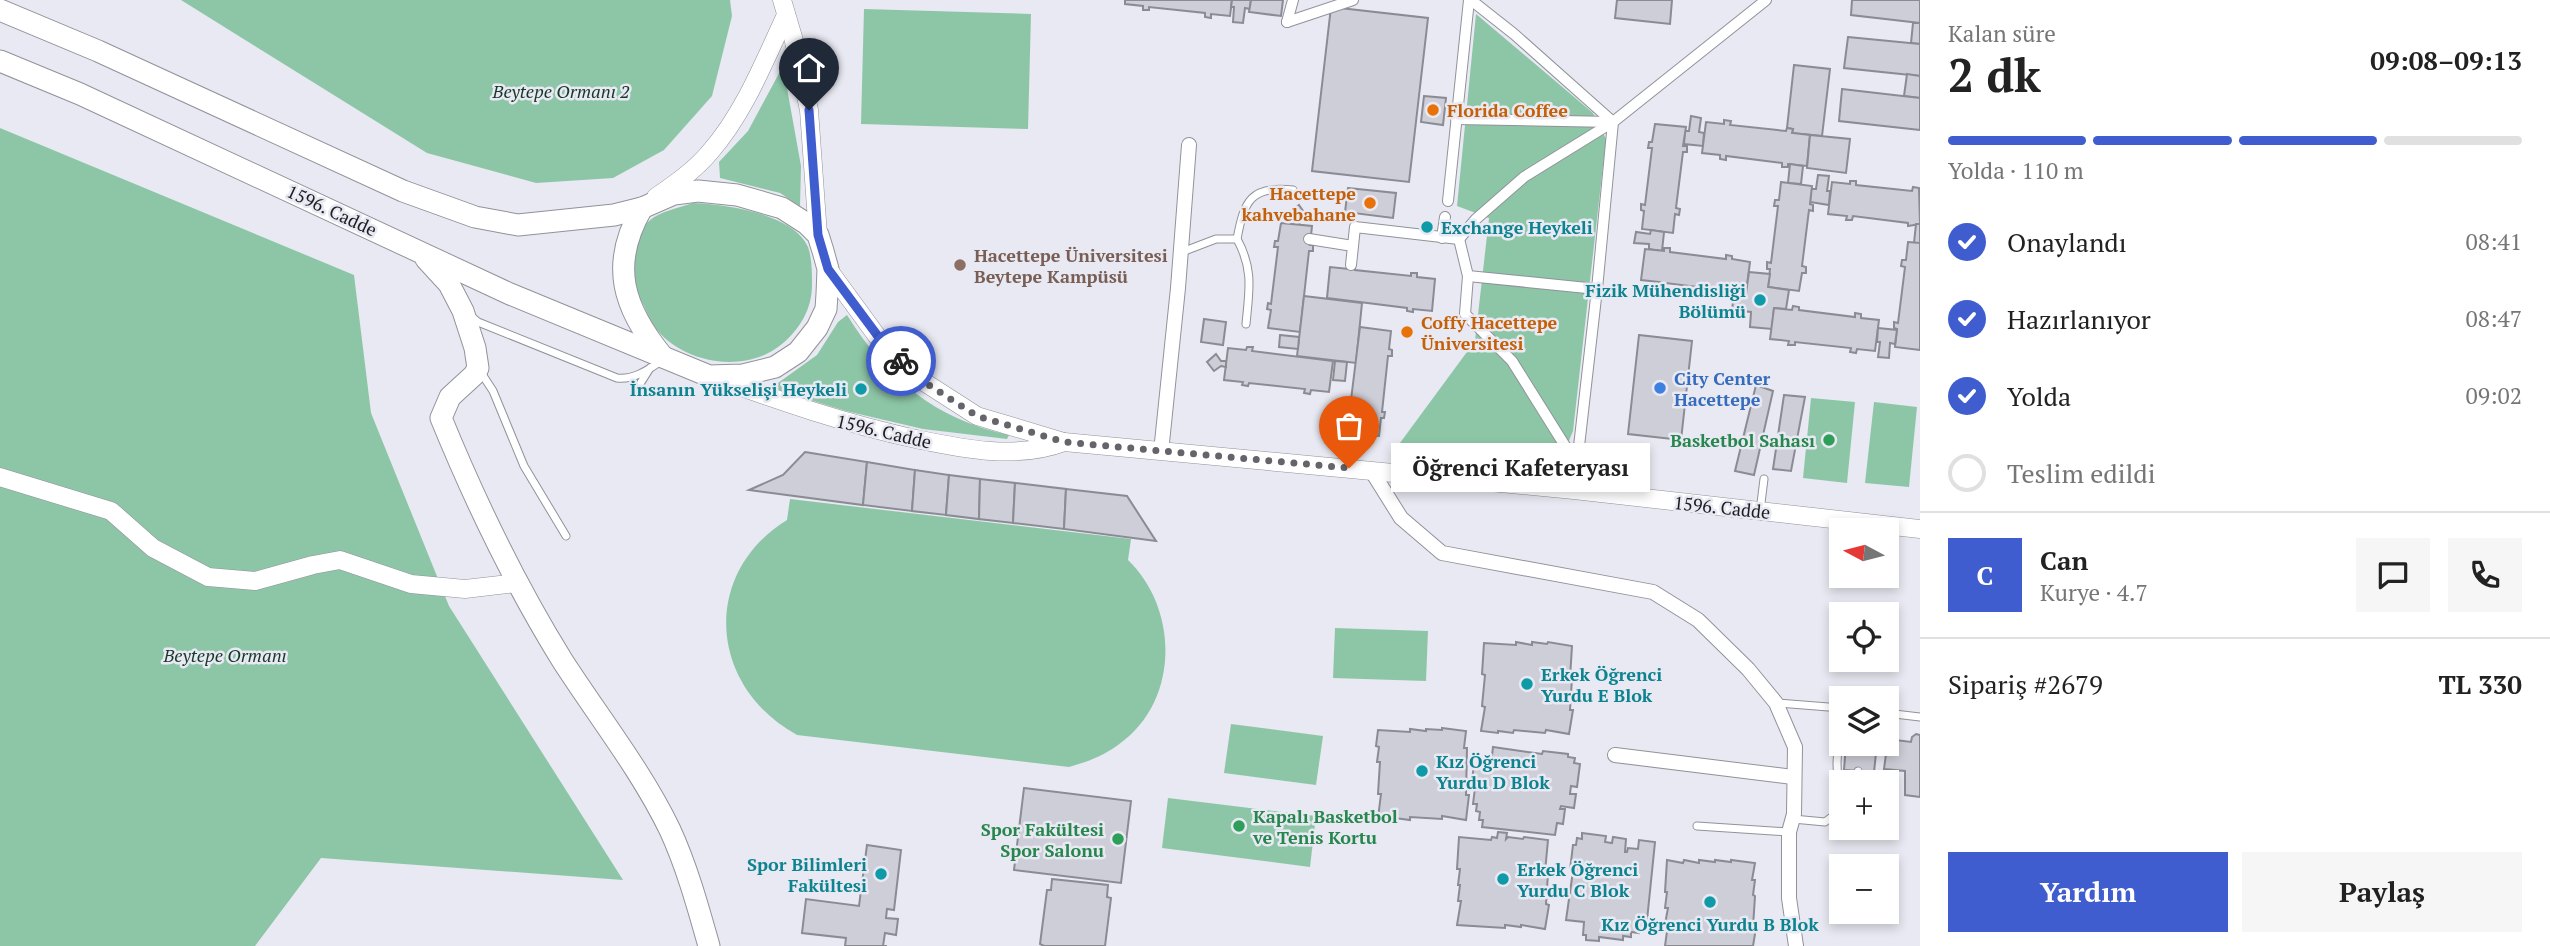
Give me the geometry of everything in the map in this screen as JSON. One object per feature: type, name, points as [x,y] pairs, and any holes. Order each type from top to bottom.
[{"type":"main road","points":[[0,10],[98,51],[403,191],[475,217],[518,225],[614,215],[642,208],[674,194],[698,191],[764,201],[782,208],[807,224],[818,235]]},
{"type":"main road","name":"1596. Cadde","points":[[0,61],[80,94],[657,363],[709,376],[743,375],[775,367],[798,352],[817,328],[826,309],[828,269],[818,235]]},
{"type":"main road","name":"1596. Cadde","points":[[642,208],[632,225],[626,246],[623,281],[633,315],[647,337],[657,363]]},
{"type":"main road","points":[[419,251],[449,284],[463,311],[475,348],[478,368],[450,397],[441,418],[461,468],[517,583],[670,830],[694,893],[709,946]]},
{"type":"street","points":[[1293,0],[1287,22],[1353,0]]},
{"type":"street","points":[[1448,201],[1470,0]]},
{"type":"street","points":[[1470,0],[1514,34],[1613,122]]},
{"type":"street","points":[[1459,239],[1476,219],[1524,177],[1613,122],[1766,0]]},
{"type":"street","points":[[642,208],[680,180],[716,145],[734,119],[784,8]]},
{"type":"street","points":[[784,8],[809,110],[818,235]]},
{"type":"street","points":[[1456,118],[1613,122]]},
{"type":"street","points":[[1574,490],[1613,122]]},
{"type":"street","points":[[1161,452],[1189,145]]},
{"type":"street","points":[[1442,238],[1446,217]]},
{"type":"street","points":[[1351,265],[1355,227],[1459,239]]},
{"type":"street","points":[[1310,239],[1353,246]]},
{"type":"street","points":[[1459,239],[1468,276],[1465,314],[1512,361],[1577,465]]},
{"type":"street","name":"1596. Cadde","points":[[828,269],[883,343],[921,380],[977,416],[1064,442],[1574,490],[1829,519]]},
{"type":"street","points":[[1468,276],[1597,289]]},
{"type":"street","name":"1596. Cadde","points":[[709,376],[859,427],[970,450],[1013,452],[1048,448],[1064,442]]},
{"type":"street","points":[[1371,470],[1401,518],[1442,553],[1653,592],[1698,620],[1748,668],[1776,703],[1794,747],[1789,898],[1794,945]]},
{"type":"street","points":[[0,477],[111,511],[153,548],[208,577],[256,581],[340,560],[411,584],[465,589],[517,583]]},
{"type":"street","points":[[1899,525],[1920,522]]},
{"type":"street","name":"1596. Cadde","points":[[1899,527],[1920,529]]},
{"type":"street","points":[[1615,755],[1793,777]]},
{"type":"lane","points":[[1246,324],[1250,272],[1247,256],[1237,239],[1241,217],[1253,196],[1271,187],[1293,190]]},
{"type":"lane","points":[[1181,253],[1216,239],[1237,239]]},
{"type":"lane","points":[[463,311],[478,322],[617,378],[627,379],[657,363]]},
{"type":"lane","points":[[638,387],[657,363]]},
{"type":"lane","points":[[478,368],[494,391],[524,466],[566,536]]},
{"type":"lane","points":[[1760,512],[1764,479]]},
{"type":"lane","points":[[1776,703],[1829,707]]},
{"type":"lane","points":[[1899,715],[1920,717]]},
{"type":"lane","points":[[1698,826],[1791,826],[1829,818]]},
{"type":"green space","name":"Beytepe Ormanı 2","points":[[181,0],[730,0],[732,16],[712,96],[664,150],[613,178],[536,183],[427,153]]},
{"type":"green space","points":[[864,9],[1031,14],[1028,129],[861,124]]},
{"type":"green space","points":[[1476,14],[1593,113],[1606,139],[1573,431],[1566,448],[1554,462],[1397,447],[1475,341],[1489,218],[1457,206]]},
{"type":"green space","points":[[783,66],[801,166],[800,206],[780,193],[720,178],[719,162],[748,131]]},
{"type":"green space","name":"Beytepe Ormanı","points":[[0,128],[354,275],[371,413],[449,606],[623,880],[321,858],[255,946],[0,946]]},
{"type":"green space","points":[[693,203],[740,209],[774,219],[789,226],[808,247],[812,285],[807,310],[788,338],[767,354],[732,362],[696,356],[665,338],[650,320],[633,275],[638,236],[653,218]]},
{"type":"green space","points":[[847,315],[879,359],[915,393],[958,419],[1009,435],[1007,439],[923,429],[846,411],[771,388],[817,355],[838,322]]},
{"type":"green space","name":"Basketbol Sahası","points":[[1811,398],[1855,402],[1847,483],[1803,478]]},
{"type":"green space","points":[[1874,402],[1917,407],[1909,487],[1865,483]]},
{"type":"green space","points":[[790,499],[1131,539],[1128,560],[1145,580],[1157,604],[1164,629],[1162,680],[1153,705],[1138,727],[1118,745],[1095,758],[1069,767],[797,735],[768,714],[746,689],[732,660],[726,630],[729,599],[739,570],[759,543],[787,520]]},
{"type":"green space","points":[[1335,628],[1428,631],[1426,681],[1333,678]]},
{"type":"green space","points":[[1231,724],[1323,736],[1316,785],[1224,773]]},
{"type":"green space","name":"Kapalı Basketbol ve Tenis Kortu","points":[[1168,798],[1316,816],[1310,867],[1162,848]]},
{"type":"building","points":[[1125,0],[1232,0],[1230,16],[1211,14],[1211,18],[1205,17],[1205,13],[1149,7],[1149,10],[1143,10],[1143,6],[1125,4]]},
{"type":"building","points":[[1232,0],[1251,0],[1250,9],[1245,8],[1243,23],[1233,22]]},
{"type":"building","points":[[1251,0],[1283,0],[1281,16],[1249,12]]},
{"type":"building","points":[[1617,0],[1672,0],[1670,24],[1615,18]]},
{"type":"building","points":[[1852,0],[1920,0],[1920,23],[1851,15]]},
{"type":"building","points":[[1331,7],[1428,18],[1409,182],[1312,171]]},
{"type":"building","points":[[1913,23],[1920,23],[1920,44],[1911,43]]},
{"type":"building","points":[[1848,37],[1920,44],[1920,76],[1844,68]]},
{"type":"building","points":[[1794,65],[1830,69],[1822,136],[1792,133],[1793,129],[1787,128]]},
{"type":"building","points":[[1907,74],[1920,76],[1920,98],[1904,96]]},
{"type":"building","points":[[1842,89],[1920,98],[1920,130],[1839,121]]},
{"type":"building","name":"Florida Coffee","points":[[1424,96],[1446,98],[1443,125],[1421,122]]},
{"type":"building","points":[[1691,116],[1701,118],[1699,132],[1704,133],[1703,146],[1684,144],[1685,131],[1689,131]]},
{"type":"building","points":[[1724,120],[1731,121],[1730,125],[1786,131],[1787,128],[1793,129],[1792,133],[1810,135],[1807,166],[1788,164],[1788,167],[1782,167],[1782,163],[1726,156],[1726,160],[1720,159],[1720,155],[1702,153],[1706,122],[1724,124]]},
{"type":"building","points":[[1655,124],[1686,127],[1683,146],[1687,146],[1687,152],[1683,152],[1676,208],[1680,209],[1679,215],[1675,214],[1673,233],[1642,229],[1644,211],[1641,210],[1641,204],[1645,205],[1652,148],[1648,148],[1649,142],[1652,142]]},
{"type":"building","points":[[1810,135],[1850,139],[1846,173],[1807,168]]},
{"type":"building","points":[[1790,164],[1803,166],[1801,184],[1788,183]]},
{"type":"building","points":[[1818,175],[1829,176],[1829,205],[1810,202],[1811,189],[1816,189]]},
{"type":"building","points":[[1850,181],[1856,181],[1856,185],[1912,191],[1913,187],[1919,188],[1920,224],[1908,226],[1908,223],[1853,216],[1852,220],[1846,220],[1847,216],[1828,214],[1832,182],[1850,184]]},
{"type":"building","points":[[1781,182],[1812,186],[1810,204],[1813,205],[1813,211],[1809,210],[1802,266],[1806,267],[1806,273],[1802,273],[1799,291],[1768,287],[1770,269],[1767,269],[1767,262],[1771,263],[1778,206],[1774,206],[1775,200],[1779,200]]},
{"type":"building","name":"Hacettepe kahvebahane","points":[[1348,188],[1396,193],[1393,218],[1345,212]]},
{"type":"building","points":[[1299,205],[1306,215],[1299,225],[1294,224],[1289,213]]},
{"type":"building","points":[[1281,223],[1312,226],[1310,245],[1313,245],[1313,251],[1309,251],[1300,332],[1268,328],[1271,310],[1267,309],[1268,303],[1271,304],[1278,247],[1274,247],[1275,241],[1278,241]]},
{"type":"building","points":[[1916,224],[1920,224],[1920,243],[1914,243]]},
{"type":"building","points":[[1651,230],[1664,232],[1662,251],[1649,249],[1649,244],[1634,243],[1636,232],[1650,234]]},
{"type":"building","points":[[1908,242],[1920,243],[1920,350],[1895,347],[1897,329],[1894,328],[1894,322],[1898,323],[1905,267],[1901,266],[1902,260],[1906,260]]},
{"type":"building","points":[[1664,248],[1670,248],[1670,252],[1726,259],[1726,255],[1732,256],[1732,259],[1750,262],[1746,293],[1728,291],[1727,294],[1721,294],[1722,290],[1666,283],[1665,287],[1659,286],[1660,282],[1641,280],[1645,249],[1664,251]]},
{"type":"building","points":[[1355,266],[1355,270],[1411,276],[1411,273],[1417,273],[1417,277],[1435,279],[1432,311],[1413,309],[1413,312],[1407,311],[1407,308],[1327,298],[1330,267],[1349,269]]},
{"type":"building","name":"Fizik Mühendisliği Bölümü","points":[[1749,272],[1770,274],[1768,287],[1789,290],[1786,309],[1774,308],[1772,329],[1750,327],[1751,312],[1732,310],[1734,292],[1746,293]]},
{"type":"building","points":[[1304,296],[1362,303],[1356,363],[1297,356]]},
{"type":"building","points":[[1793,306],[1799,307],[1799,310],[1855,317],[1855,313],[1861,314],[1861,318],[1879,320],[1875,351],[1857,349],[1856,353],[1850,352],[1851,348],[1795,342],[1795,345],[1788,345],[1789,341],[1770,339],[1774,308],[1792,310]]},
{"type":"building","points":[[1204,319],[1226,322],[1223,345],[1201,342]]},
{"type":"building","points":[[1360,327],[1391,331],[1389,349],[1392,350],[1392,356],[1388,356],[1382,412],[1385,412],[1384,418],[1381,418],[1379,436],[1347,433],[1349,414],[1346,414],[1347,407],[1350,408]]},
{"type":"building","points":[[1878,328],[1897,330],[1895,344],[1890,343],[1889,358],[1878,357]]},
{"type":"building","points":[[1280,335],[1299,337],[1298,349],[1279,347]]},
{"type":"building","name":"City Center Hacettepe","points":[[1639,335],[1692,341],[1681,440],[1628,434]]},
{"type":"building","points":[[1247,347],[1253,347],[1252,351],[1333,361],[1329,392],[1311,390],[1310,394],[1304,393],[1305,389],[1249,383],[1248,386],[1242,385],[1243,382],[1224,380],[1228,348],[1246,350]]},
{"type":"building","points":[[1216,354],[1221,361],[1226,361],[1226,367],[1221,366],[1214,371],[1207,362]]},
{"type":"building","points":[[1335,361],[1347,362],[1345,381],[1333,380]]},
{"type":"building","points":[[1756,385],[1773,391],[1754,475],[1735,471]]},
{"type":"building","points":[[1784,395],[1805,397],[1791,471],[1773,469]]},
{"type":"building","points":[[805,452],[867,462],[863,505],[749,490],[783,475]]},
{"type":"building","points":[[867,462],[915,470],[912,511],[863,505]]},
{"type":"building","points":[[915,470],[949,475],[946,515],[912,511]]},
{"type":"building","points":[[949,475],[980,479],[979,519],[946,515]]},
{"type":"building","points":[[980,479],[1015,483],[1013,523],[979,519]]},
{"type":"building","points":[[1015,483],[1066,489],[1064,529],[1013,523]]},
{"type":"building","points":[[1066,489],[1127,496],[1156,541],[1064,529]]},
{"type":"building","name":"Erkek Öğrenci Yurdu E Blok","points":[[1516,642],[1532,645],[1532,642],[1548,642],[1572,646],[1570,710],[1573,710],[1569,734],[1546,730],[1545,733],[1481,731],[1485,707],[1482,706],[1484,643],[1516,645]]},
{"type":"building","name":"Kız Öğrenci Yurdu D Blok","points":[[1442,728],[1466,731],[1466,795],[1469,795],[1466,820],[1442,816],[1442,819],[1410,817],[1410,820],[1378,818],[1381,794],[1378,794],[1378,730],[1410,732],[1410,729],[1426,731]]},
{"type":"building","points":[[1920,735],[1920,797],[1905,795],[1905,771],[1884,769],[1886,756],[1899,756],[1899,740],[1911,742],[1912,737]]},
{"type":"building","points":[[1493,747],[1542,754],[1543,751],[1568,754],[1568,757],[1575,758],[1574,763],[1580,764],[1577,787],[1571,786],[1570,794],[1576,794],[1574,808],[1561,806],[1560,809],[1565,809],[1563,824],[1557,823],[1555,835],[1482,827],[1480,812],[1476,811],[1477,804],[1473,804],[1476,780],[1472,779],[1474,766],[1478,767],[1478,763],[1491,765]]},
{"type":"building","points":[[1845,756],[1876,756],[1874,770],[1844,770]]},
{"type":"building","points":[[1024,788],[1131,801],[1121,883],[1014,870]]},
{"type":"building","name":"Erkek Öğrenci Yurdu C Blok","points":[[1498,832],[1507,833],[1506,839],[1524,837],[1548,840],[1545,872],[1548,873],[1546,904],[1549,905],[1545,929],[1521,925],[1505,925],[1505,928],[1457,925],[1461,901],[1458,901],[1460,869],[1457,869],[1459,837],[1491,840],[1492,837],[1497,838]]},
{"type":"building","points":[[1582,833],[1606,836],[1605,842],[1612,843],[1613,837],[1626,839],[1625,852],[1628,848],[1638,849],[1639,840],[1655,842],[1646,930],[1631,932],[1631,937],[1623,936],[1623,940],[1599,937],[1599,941],[1586,940],[1586,935],[1583,935],[1584,922],[1566,920],[1573,871],[1570,870],[1573,845],[1576,845],[1577,838],[1582,839]]},
{"type":"building","name":"Spor Bilimleri Fakültesi","points":[[867,845],[901,850],[894,910],[887,909],[886,918],[898,919],[896,935],[885,933],[883,946],[845,946],[846,938],[802,933],[806,899],[859,906]]},
{"type":"building","name":"Kız Öğrenci Yurdu B Blok","points":[[1667,860],[1683,863],[1684,860],[1699,863],[1699,860],[1731,860],[1755,863],[1752,880],[1755,880],[1753,927],[1756,928],[1753,946],[1665,946],[1668,924],[1665,924],[1668,908],[1665,908]]},
{"type":"building","points":[[1052,879],[1108,885],[1107,897],[1111,898],[1105,946],[1040,944],[1047,890],[1051,890]]},
{"type":"way so far","points":[[901,361],[921,380],[977,416],[1064,442],[1349,468]]},
{"type":"place","name":"Florida Coffee","points":[[1433,110]]},
{"type":"place","name":"Hacettepe kahvebahane","points":[[1370,203]]},
{"type":"place","name":"Exchange Heykeli","points":[[1427,227]]},
{"type":"place","name":"Hacettepe Üniversitesi Beytepe Kampüsü","points":[[960,265]]},
{"type":"place","name":"Fizik Mühendisliği Bölümü","points":[[1760,300]]},
{"type":"place","name":"Coffy Hacettepe Üniversitesi","points":[[1407,332]]},
{"type":"place","name":"City Center Hacettepe","points":[[1660,388]]},
{"type":"place","name":"İnsanın Yükselişi Heykeli","points":[[861,389]]},
{"type":"place","name":"Basketbol Sahası","points":[[1829,440]]},
{"type":"place","name":"Öğrenci Kafeteryası","points":[[1349,468]]},
{"type":"place","name":"Erkek Öğrenci Yurdu E Blok","points":[[1527,684]]},
{"type":"place","name":"Kız Öğrenci Yurdu D Blok","points":[[1422,771]]},
{"type":"place","name":"Kapalı Basketbol ve Tenis Kortu","points":[[1239,826]]},
{"type":"place","name":"Spor Fakültesi Spor Salonu","points":[[1118,839]]},
{"type":"place","name":"Spor Bilimleri Fakültesi","points":[[881,874]]},
{"type":"place","name":"Erkek Öğrenci Yurdu C Blok","points":[[1503,879]]},
{"type":"place","name":"Kız Öğrenci Yurdu B Blok","points":[[1710,902]]},
{"type":"route","points":[[809,110],[818,235],[828,269],[883,343],[901,361]]}]
